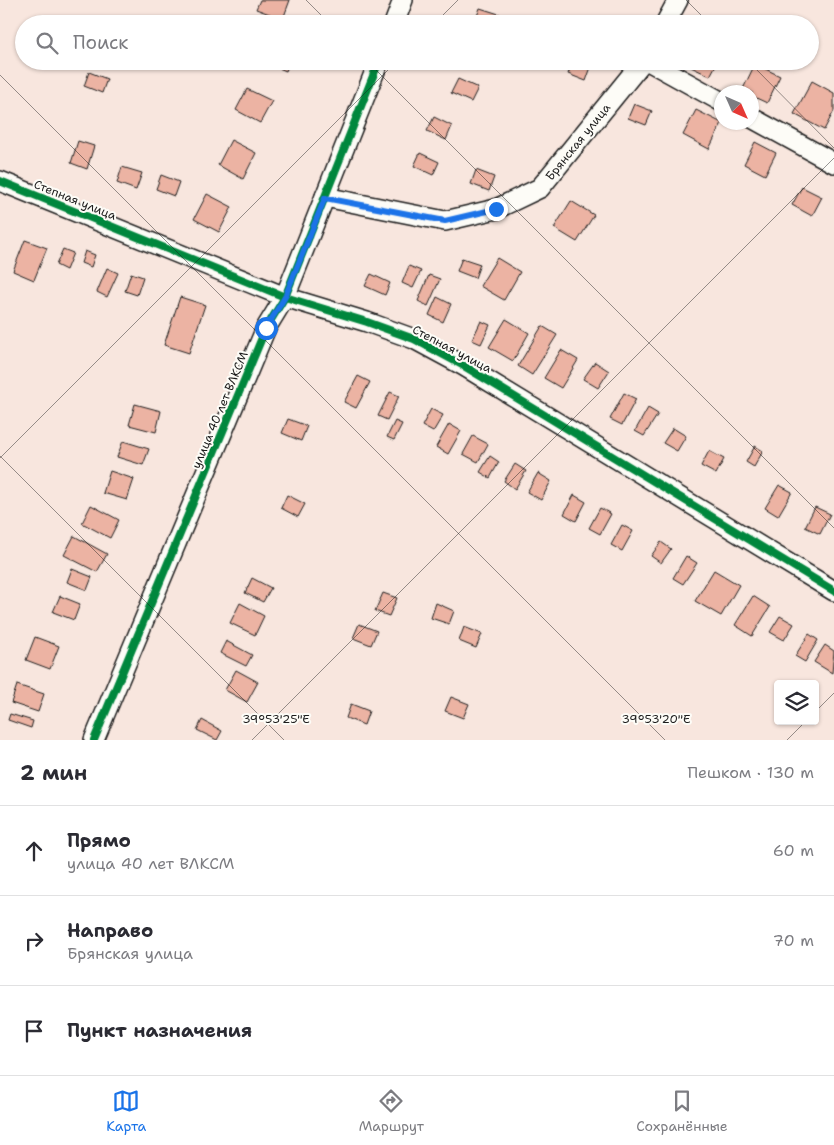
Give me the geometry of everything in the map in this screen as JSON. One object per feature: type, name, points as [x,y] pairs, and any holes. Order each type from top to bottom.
[{"type":"street","points":[[397,15],[403,0]]},
{"type":"street","points":[[670,15],[678,0]]},
{"type":"street","name":"улица 40 лет ВЛКСМ","points":[[94,740],[266,328],[285,297],[375,70]]},
{"type":"street","name":"Брянская улица","points":[[325,198],[445,221],[496,209],[540,188],[635,70]]},
{"type":"street","points":[[664,70],[714,98]]},
{"type":"street","points":[[759,122],[834,163]]},
{"type":"street","name":"Степная улица","points":[[0,181],[285,297],[367,322],[414,339],[464,366],[834,592]]},
{"type":"building","points":[[260,0],[290,0],[284,15],[272,15],[256,9]]},
{"type":"building","points":[[480,8],[502,15],[477,15]]},
{"type":"building","points":[[570,70],[590,70],[586,81],[568,74]]},
{"type":"building","points":[[697,70],[713,70],[710,76]]},
{"type":"building","points":[[752,70],[768,70],[780,76],[767,103],[759,99],[759,85],[745,85]]},
{"type":"building","points":[[89,72],[107,79],[102,93],[84,86]]},
{"type":"building","points":[[458,79],[478,88],[471,102],[451,93]]},
{"type":"building","points":[[812,81],[834,93],[834,111],[824,130],[794,114]]},
{"type":"building","points":[[247,89],[272,101],[260,123],[236,110]]},
{"type":"building","points":[[634,104],[652,111],[646,125],[628,118]]},
{"type":"building","points":[[696,110],[714,119],[714,130],[718,130],[709,149],[683,135]]},
{"type":"building","points":[[434,117],[452,126],[446,140],[427,131]]},
{"type":"building","points":[[231,140],[256,153],[243,179],[218,165]]},
{"type":"building","points":[[78,141],[94,146],[87,169],[71,163]]},
{"type":"building","points":[[755,142],[776,153],[765,175],[744,164]]},
{"type":"building","points":[[420,153],[439,162],[433,175],[414,166]]},
{"type":"building","points":[[122,167],[142,173],[136,190],[117,183]]},
{"type":"building","points":[[476,170],[494,177],[489,191],[471,184]]},
{"type":"building","points":[[161,175],[179,182],[174,196],[156,189]]},
{"type":"building","points":[[802,187],[822,197],[812,216],[792,205]]},
{"type":"building","points":[[207,194],[232,207],[219,232],[194,219]]},
{"type":"building","points":[[571,201],[594,215],[577,242],[554,228]]},
{"type":"building","points":[[25,240],[47,248],[34,280],[13,271]]},
{"type":"building","points":[[63,249],[73,253],[66,270],[56,265]]},
{"type":"building","points":[[85,251],[95,255],[91,267],[81,263]]},
{"type":"building","points":[[462,258],[480,264],[475,278],[457,271]]},
{"type":"building","points":[[497,258],[520,272],[504,300],[480,286]]},
{"type":"building","points":[[409,266],[421,271],[413,288],[402,283]]},
{"type":"building","points":[[107,268],[118,273],[107,297],[97,292]]},
{"type":"building","points":[[131,273],[143,277],[137,295],[125,291]]},
{"type":"building","points":[[371,274],[390,283],[385,295],[365,286]]},
{"type":"building","points":[[429,275],[440,279],[428,306],[418,301]]},
{"type":"building","points":[[180,297],[205,305],[189,353],[164,345]]},
{"type":"building","points":[[437,297],[451,304],[443,322],[429,315]]},
{"type":"building","points":[[506,319],[529,333],[513,361],[489,347]]},
{"type":"building","points":[[481,321],[490,325],[481,344],[472,340]]},
{"type":"building","points":[[542,326],[557,335],[532,375],[518,366]]},
{"type":"building","points":[[561,350],[578,360],[561,388],[544,378]]},
{"type":"building","points":[[595,362],[609,371],[598,388],[583,379]]},
{"type":"building","points":[[358,376],[370,382],[356,408],[344,402]]},
{"type":"building","points":[[390,392],[399,396],[387,420],[378,416]]},
{"type":"building","points":[[624,393],[636,399],[622,425],[610,419]]},
{"type":"building","points":[[135,404],[161,411],[156,432],[129,425]]},
{"type":"building","points":[[648,408],[658,414],[644,436],[635,431]]},
{"type":"building","points":[[431,409],[443,415],[433,432],[422,426]]},
{"type":"building","points":[[288,419],[307,426],[301,441],[282,433]]},
{"type":"building","points":[[395,421],[402,424],[394,440],[387,437]]},
{"type":"building","points":[[449,424],[461,431],[448,454],[436,447]]},
{"type":"building","points":[[673,428],[686,436],[677,451],[663,443]]},
{"type":"building","points":[[473,436],[488,444],[478,462],[463,454]]},
{"type":"building","points":[[123,441],[149,449],[143,465],[117,457]]},
{"type":"building","points":[[755,446],[763,451],[754,467],[746,462]]},
{"type":"building","points":[[709,451],[724,459],[716,474],[701,466]]},
{"type":"building","points":[[490,456],[499,462],[490,478],[480,472]]},
{"type":"building","points":[[515,464],[526,471],[515,489],[504,481]]},
{"type":"building","points":[[110,471],[134,479],[127,500],[103,493]]},
{"type":"building","points":[[538,473],[551,481],[541,500],[527,492]]},
{"type":"building","points":[[779,485],[792,492],[778,516],[765,508]]},
{"type":"building","points":[[287,495],[305,504],[298,517],[281,508]]},
{"type":"building","points":[[574,495],[586,502],[576,521],[564,514]]},
{"type":"building","points":[[91,505],[119,520],[110,538],[82,523]]},
{"type":"building","points":[[815,507],[830,514],[820,534],[805,527]]},
{"type":"building","points":[[600,508],[611,514],[600,534],[589,528]]},
{"type":"building","points":[[622,525],[633,531],[622,551],[611,545]]},
{"type":"building","points":[[74,536],[107,554],[97,572],[64,555]]},
{"type":"building","points":[[661,542],[671,549],[661,563],[651,556]]},
{"type":"building","points":[[686,556],[697,563],[683,584],[673,578]]},
{"type":"building","points":[[72,569],[92,577],[87,590],[67,582]]},
{"type":"building","points":[[714,570],[739,585],[721,616],[695,601]]},
{"type":"building","points":[[252,578],[271,588],[263,602],[245,593]]},
{"type":"building","points":[[383,593],[397,598],[389,616],[375,611]]},
{"type":"building","points":[[60,596],[80,604],[74,620],[53,612]]},
{"type":"building","points":[[753,596],[770,607],[752,636],[735,625]]},
{"type":"building","points":[[240,603],[264,616],[255,635],[230,623]]},
{"type":"building","points":[[436,603],[454,611],[449,624],[431,618]]},
{"type":"building","points":[[780,616],[794,624],[784,640],[770,632]]},
{"type":"building","points":[[359,624],[377,631],[371,645],[353,638]]},
{"type":"building","points":[[464,627],[482,634],[476,648],[459,641]]},
{"type":"building","points":[[809,634],[818,640],[805,662],[795,656]]},
{"type":"building","points":[[35,637],[59,646],[50,669],[26,660]]},
{"type":"building","points":[[226,641],[252,655],[246,666],[220,653]]},
{"type":"building","points":[[825,645],[834,651],[832,673],[814,662]]},
{"type":"building","points":[[236,670],[258,682],[247,702],[225,690]]},
{"type":"building","points":[[17,685],[44,694],[38,712],[11,703]]},
{"type":"building","points":[[451,697],[469,704],[463,718],[445,711]]},
{"type":"building","points":[[351,704],[369,711],[364,725],[346,718]]},
{"type":"building","points":[[10,714],[33,721],[31,728],[8,720]]},
{"type":"building","points":[[202,720],[222,731],[217,740],[197,730]]},
{"type":"cycle path","points":[[94,740],[266,328],[285,297],[375,70]]},
{"type":"cycle path","points":[[0,181],[285,297],[367,322],[414,339],[464,366],[834,591]]},
{"type":"route","points":[[266,328],[285,297],[325,198],[445,221],[496,209]]}]
